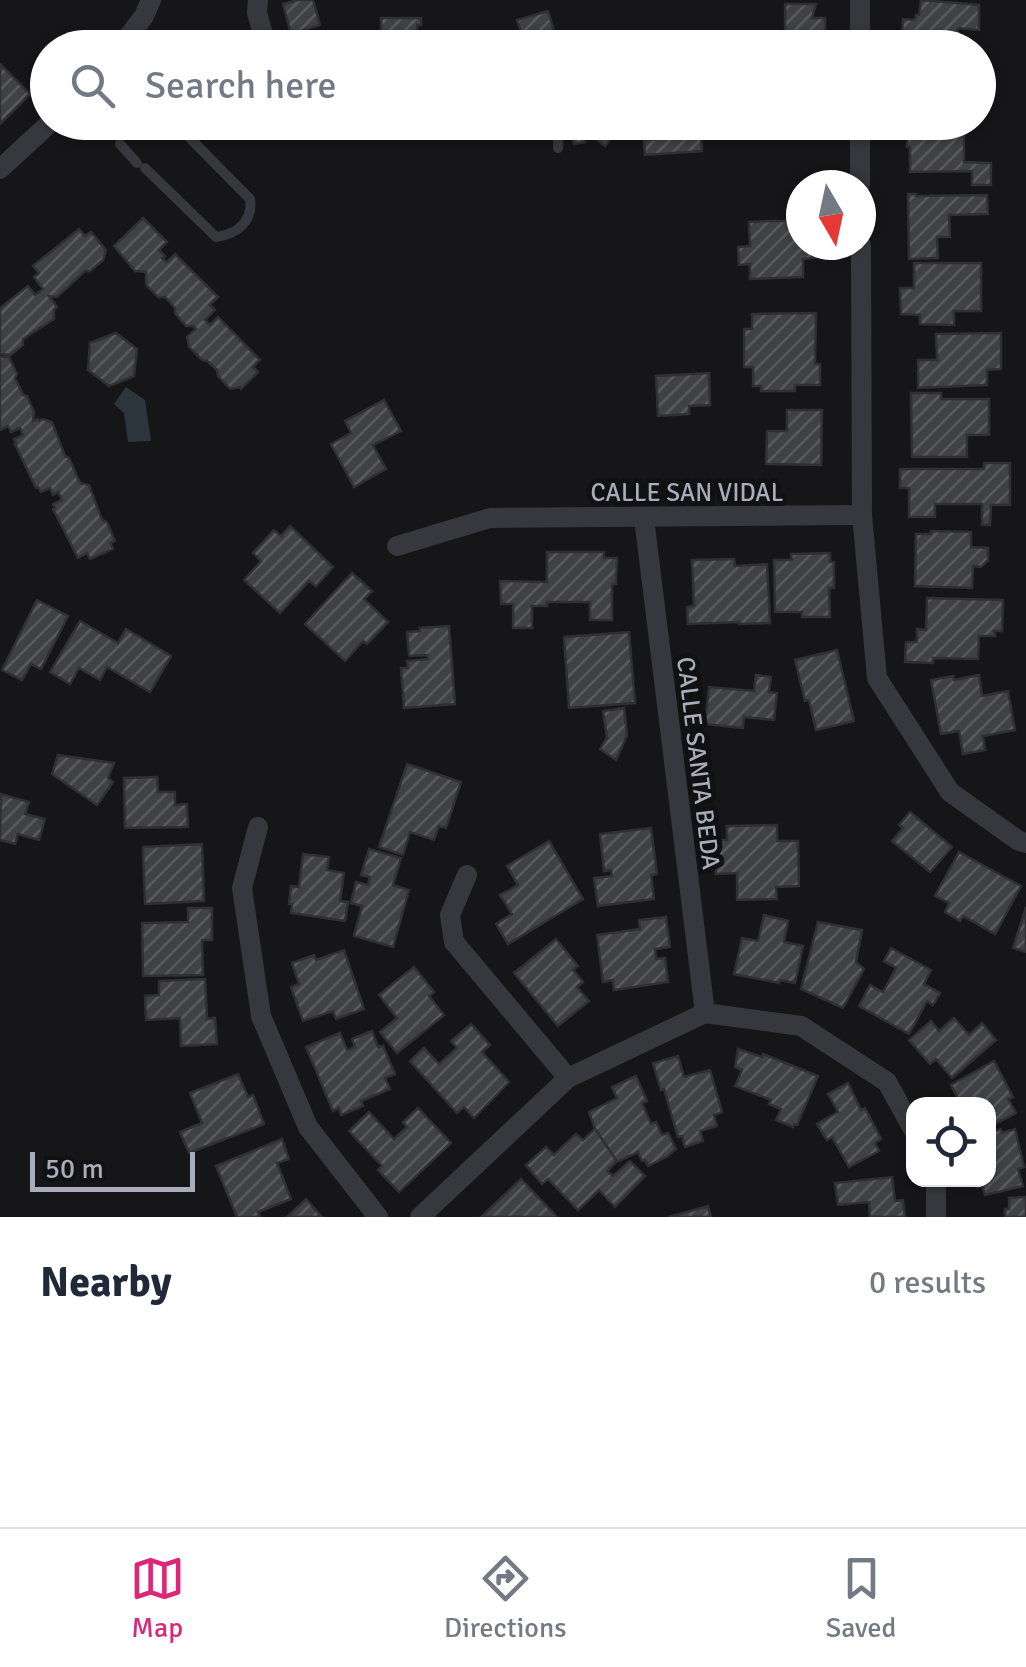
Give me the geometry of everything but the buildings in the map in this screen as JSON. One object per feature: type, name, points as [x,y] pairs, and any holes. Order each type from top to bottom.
[{"type":"street","points":[[134,30],[151,0]]},
{"type":"street","points":[[258,0],[262,30]]},
{"type":"street","points":[[860,0],[860,30]]},
{"type":"street","points":[[0,169],[31,140]]},
{"type":"street","points":[[860,140],[860,170]]},
{"type":"street","points":[[860,260],[862,516],[877,678],[950,792],[1026,843]]},
{"type":"street","name":"CALLE SAN VIDAL","points":[[397,546],[490,518],[862,516]]},
{"type":"street","name":"CALLE SANTA BEDA","points":[[644,518],[705,1014]]},
{"type":"street","points":[[258,827],[242,888],[261,1016],[308,1128],[378,1217]]},
{"type":"street","points":[[468,875],[450,915],[454,942],[568,1078]]},
{"type":"street","points":[[420,1217],[568,1078],[705,1014],[802,1026],[887,1082],[906,1116]]},
{"type":"street","points":[[936,1187],[936,1217]]},
{"type":"lane","points":[[120,144],[216,236],[230,235],[252,212],[250,199],[192,140]]},
{"type":"lane","points":[[558,140],[558,148]]},
{"type":"shaded area","points":[[126,387],[145,400],[151,441],[128,442],[124,413],[114,404]]}]
